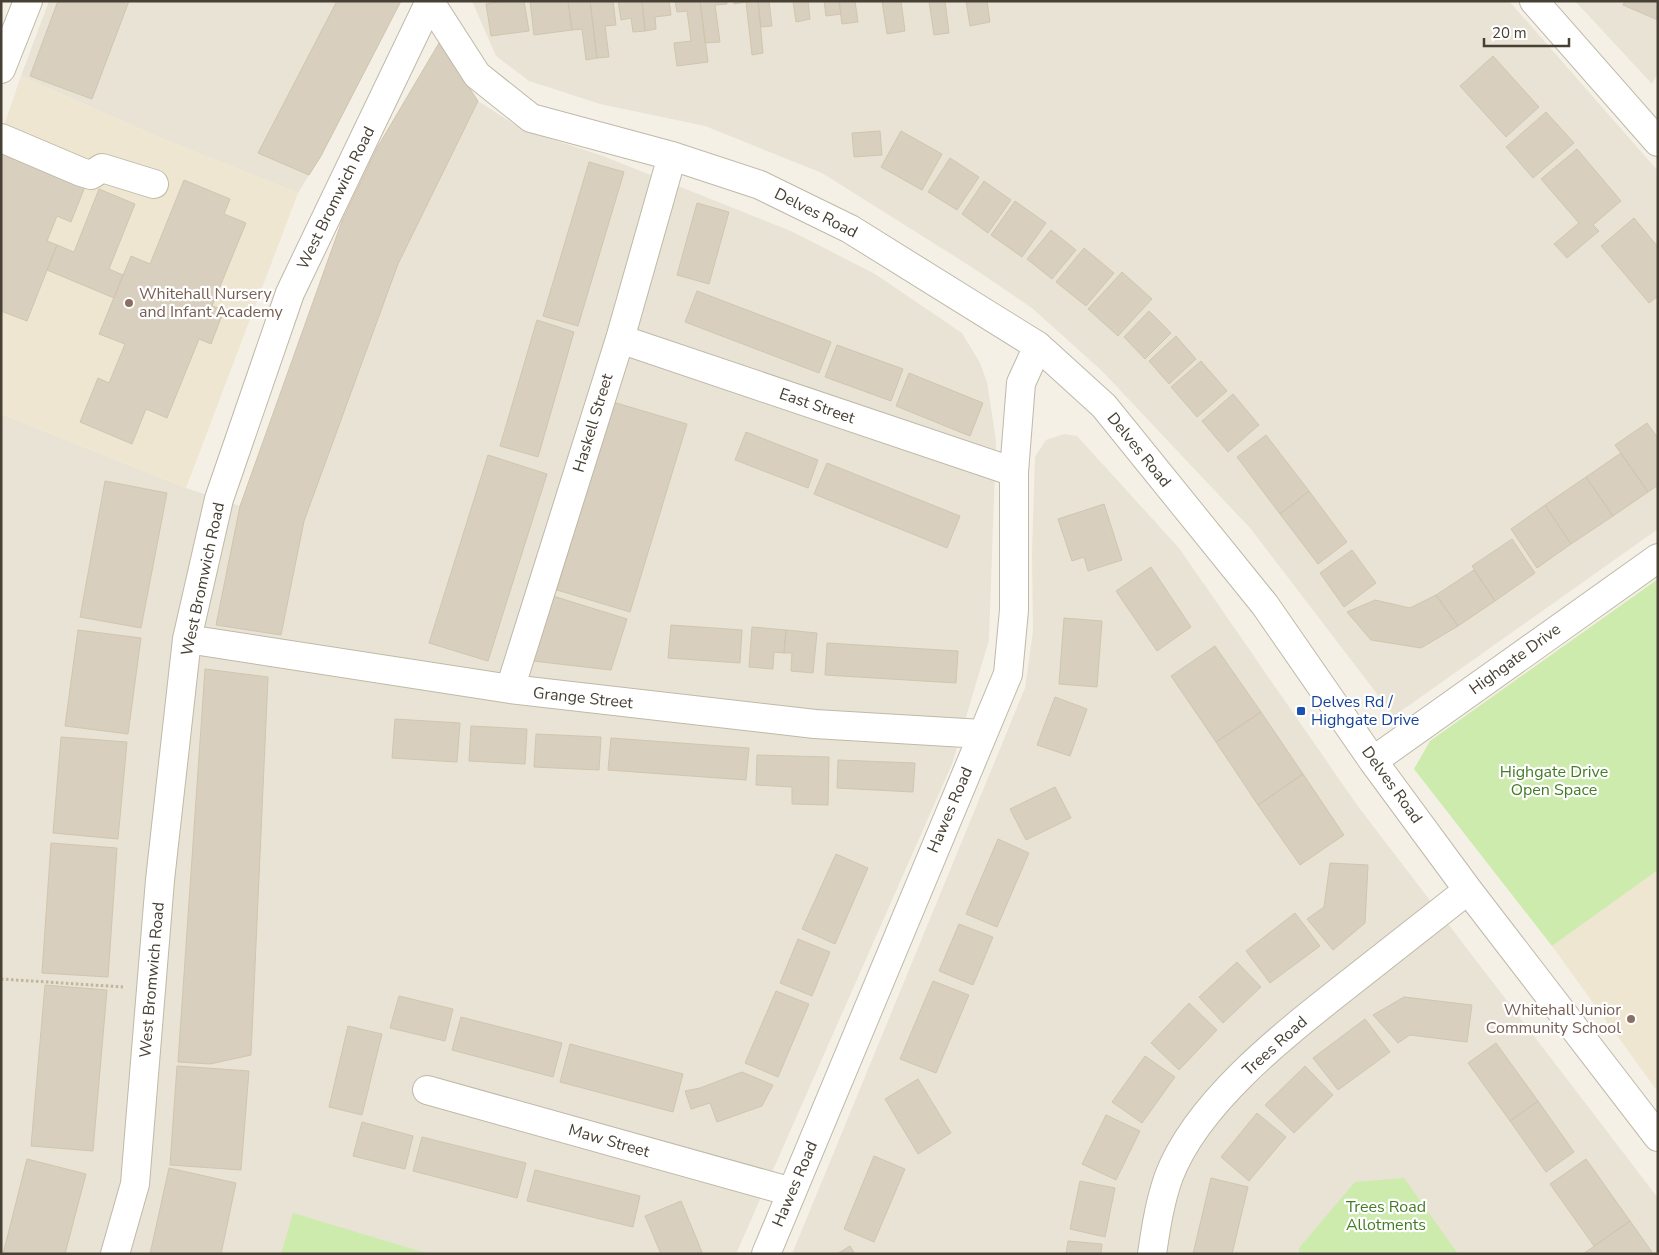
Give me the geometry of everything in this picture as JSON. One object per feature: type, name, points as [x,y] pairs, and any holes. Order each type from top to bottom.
[{"type":"street","points":[[1,69],[28,1]]},
{"type":"street","points":[[1534,1],[1658,142]]},
{"type":"street","name":"Delves Road","points":[[430,2],[477,75],[531,118],[672,156],[760,185],[850,229],[1038,346],[1104,406],[1259,597],[1373,761],[1468,890],[1658,1138]]},
{"type":"street","name":"West Bromwich Road","points":[[115,1254],[135,1184],[160,880],[187,639],[220,499],[290,293],[430,2]]},
{"type":"street","points":[[1,138],[81,172],[91,175],[102,168],[154,184]]},
{"type":"street","name":"Haskell Street","points":[[510,689],[620,339],[672,156]]},
{"type":"street","name":"East Street","points":[[620,339],[1014,472]]},
{"type":"street","name":"Hawes Road","points":[[766,1254],[1008,674],[1014,610],[1014,472],[1021,383],[1038,346]]},
{"type":"street","name":"Highgate Drive","points":[[1373,761],[1658,558]]},
{"type":"street","name":"Grange Street","points":[[187,639],[510,689],[815,724],[982,734]]},
{"type":"street","name":"Trees Road","points":[[1152,1254],[1158,1211],[1170,1175],[1190,1137],[1221,1096],[1284,1035],[1468,890]]},
{"type":"street","name":"Maw Street","points":[[427,1090],[792,1192]]},
{"type":"path","points":[[1,979],[152,989]]},
{"type":"shaded area","points":[[49,1],[401,1],[321,156],[298,193],[163,139],[21,76]]},
{"type":"shaded area","points":[[472,1],[1509,1],[1658,171],[1658,529],[1394,716],[1250,528],[1102,371],[1032,308],[970,266],[822,173],[705,126],[600,104],[529,81],[496,56]]},
{"type":"shaded area","points":[[1575,1],[1658,1],[1658,73],[1652,84]]},
{"type":"shaded area","points":[[439,43],[478,101],[523,130],[603,156],[791,231],[875,274],[962,333],[980,363],[987,382],[996,441],[989,640],[952,764],[736,1254],[1,1254],[1,414],[186,488],[240,506],[342,221],[377,148]]},
{"type":"shaded area","name":"Whitehall Nursery and Infant Academy","points":[[21,76],[163,139],[298,193],[186,488],[1,414],[1,134]]},
{"type":"shaded area","points":[[1064,434],[1077,436],[1179,548],[1357,805],[1658,1198],[1658,1254],[792,1254],[1025,688],[1033,631],[1032,553],[1035,457],[1046,440]]},
{"type":"shaded area","name":"Whitehall Junior Community School","points":[[1658,870],[1658,1092],[1552,946]]},
{"type":"green space","name":"Highgate Drive Open Space","points":[[1658,579],[1658,870],[1552,946],[1414,769],[1430,741]]},
{"type":"green space","name":"Trees Road Allotments","points":[[1404,1178],[1458,1254],[1299,1254],[1299,1248],[1355,1182]]},
{"type":"green space","points":[[293,1213],[429,1254],[281,1254]]},
{"type":"building","points":[[58,1],[129,1],[92,99],[30,76]]},
{"type":"building","points":[[337,1],[401,1],[321,156],[309,175],[258,153]]},
{"type":"building","points":[[502,1],[524,1],[529,31],[491,36],[486,4]]},
{"type":"building","points":[[530,1],[568,1],[572,30],[534,35]]},
{"type":"building","points":[[568,1],[590,1],[597,58],[586,60],[582,29],[572,30]]},
{"type":"building","points":[[590,1],[613,1],[616,25],[605,26],[609,57],[597,58]]},
{"type":"building","points":[[618,1],[642,1],[645,31],[633,32],[631,18],[621,20]]},
{"type":"building","points":[[642,1],[669,1],[671,15],[655,17],[656,29],[645,31]]},
{"type":"building","points":[[675,1],[700,1],[708,62],[677,66],[674,43],[691,41],[687,11],[677,12]]},
{"type":"building","points":[[700,1],[727,1],[727,4],[715,5],[720,42],[705,43]]},
{"type":"building","points":[[734,1],[758,1],[763,53],[752,55],[746,2],[734,4]]},
{"type":"building","points":[[758,1],[769,1],[772,26],[761,27]]},
{"type":"building","points":[[793,1],[808,1],[810,19],[796,22]]},
{"type":"building","points":[[824,1],[839,1],[841,14],[826,16]]},
{"type":"building","points":[[839,1],[855,1],[858,22],[842,24]]},
{"type":"building","points":[[882,1],[901,1],[905,31],[887,34]]},
{"type":"building","points":[[929,1],[945,1],[949,33],[934,35]]},
{"type":"building","points":[[966,1],[987,1],[990,22],[970,26]]},
{"type":"building","points":[[1625,1],[1658,1],[1658,20],[1623,5]]},
{"type":"building","points":[[439,43],[478,101],[398,264],[304,521],[281,635],[216,625],[240,506],[342,221],[377,148]]},
{"type":"building","points":[[1493,56],[1539,107],[1506,137],[1460,86]]},
{"type":"building","points":[[1546,112],[1574,143],[1533,178],[1506,147]]},
{"type":"building","points":[[880,131],[882,155],[854,157],[852,133]]},
{"type":"building","points":[[901,131],[942,154],[922,190],[881,167]]},
{"type":"building","points":[[1577,149],[1621,201],[1593,225],[1599,231],[1567,258],[1554,244],[1579,223],[1541,179]]},
{"type":"building","points":[[1,150],[86,184],[71,222],[57,216],[47,241],[57,245],[27,321],[1,311]]},
{"type":"building","points":[[950,158],[979,177],[957,210],[928,192]]},
{"type":"building","points":[[589,162],[624,172],[578,326],[543,316]]},
{"type":"building","points":[[184,180],[230,199],[224,214],[246,223],[212,306],[224,310],[211,344],[199,339],[167,418],[146,409],[132,444],[80,422],[98,378],[109,383],[125,344],[99,334],[131,256],[150,264]]},
{"type":"building","points":[[984,181],[1011,200],[988,233],[962,214]]},
{"type":"building","points":[[99,189],[135,204],[109,269],[123,275],[114,298],[47,270],[57,245],[74,252]]},
{"type":"building","points":[[1015,201],[1046,223],[1022,257],[991,235]]},
{"type":"building","points":[[697,203],[729,212],[709,284],[677,275]]},
{"type":"building","points":[[1634,218],[1658,247],[1658,296],[1649,303],[1601,246]]},
{"type":"building","points":[[1051,230],[1076,250],[1052,279],[1027,259]]},
{"type":"building","points":[[1084,248],[1114,273],[1086,306],[1056,282]]},
{"type":"building","points":[[1122,272],[1152,299],[1118,336],[1088,309]]},
{"type":"building","points":[[697,291],[831,342],[819,373],[685,322]]},
{"type":"building","points":[[1149,311],[1171,333],[1145,359],[1124,337]]},
{"type":"building","points":[[537,320],[574,332],[538,457],[500,446]]},
{"type":"building","points":[[1176,336],[1196,359],[1169,384],[1149,361]]},
{"type":"building","points":[[837,345],[903,369],[891,401],[825,377]]},
{"type":"building","points":[[1201,361],[1227,391],[1197,417],[1171,387]]},
{"type":"building","points":[[909,373],[983,403],[970,436],[896,406]]},
{"type":"building","points":[[1233,394],[1259,425],[1228,452],[1202,421]]},
{"type":"building","points":[[613,402],[687,424],[630,612],[557,590]]},
{"type":"building","points":[[1647,423],[1658,438],[1658,485],[1648,492],[1615,445]]},
{"type":"building","points":[[746,432],[818,460],[808,488],[735,460]]},
{"type":"building","points":[[1266,435],[1309,491],[1280,514],[1237,457]]},
{"type":"building","points":[[1621,453],[1648,492],[1613,516],[1586,477]]},
{"type":"building","points":[[488,455],[547,474],[488,661],[429,643]]},
{"type":"building","points":[[827,463],[960,516],[947,548],[814,494]]},
{"type":"building","points":[[1586,477],[1613,516],[1571,544],[1545,505]]},
{"type":"building","points":[[105,481],[167,493],[141,628],[80,617]]},
{"type":"building","points":[[1309,491],[1347,542],[1318,564],[1280,514]]},
{"type":"building","points":[[1104,504],[1122,560],[1088,571],[1084,557],[1072,561],[1058,519]]},
{"type":"building","points":[[1545,505],[1571,544],[1537,568],[1511,529]]},
{"type":"building","points":[[1512,539],[1535,573],[1495,601],[1472,566]]},
{"type":"building","points":[[1352,550],[1376,583],[1344,607],[1320,573]]},
{"type":"building","points":[[1151,567],[1191,627],[1157,651],[1116,591]]},
{"type":"building","points":[[1474,570],[1495,601],[1458,626],[1436,595]]},
{"type":"building","points":[[1436,595],[1458,626],[1421,648],[1371,640],[1347,612],[1375,600],[1410,608]]},
{"type":"building","points":[[553,596],[627,619],[611,670],[533,661]]},
{"type":"building","points":[[1064,618],[1102,621],[1097,687],[1059,684]]},
{"type":"building","points":[[671,625],[742,630],[740,663],[668,658]]},
{"type":"building","points":[[752,627],[786,630],[784,653],[774,652],[773,669],[749,667]]},
{"type":"building","points":[[78,630],[141,638],[128,734],[65,726]]},
{"type":"building","points":[[786,630],[817,633],[813,673],[791,671],[792,653],[784,653]]},
{"type":"building","points":[[827,643],[958,651],[956,683],[825,675]]},
{"type":"building","points":[[1215,646],[1261,712],[1216,742],[1171,676]]},
{"type":"building","points":[[205,669],[268,677],[251,1055],[210,1064],[178,1062]]},
{"type":"building","points":[[1055,697],[1087,709],[1070,756],[1037,745]]},
{"type":"building","points":[[1261,712],[1303,774],[1258,805],[1216,742]]},
{"type":"building","points":[[395,719],[460,723],[457,762],[392,758]]},
{"type":"building","points":[[471,726],[527,729],[525,764],[469,761]]},
{"type":"building","points":[[536,734],[601,737],[599,770],[534,767]]},
{"type":"building","points":[[61,737],[127,742],[118,839],[53,833]]},
{"type":"building","points":[[611,738],[749,748],[746,780],[608,770]]},
{"type":"building","points":[[757,755],[829,757],[828,805],[792,804],[792,787],[756,785]]},
{"type":"building","points":[[838,760],[915,763],[913,792],[837,788]]},
{"type":"building","points":[[1303,774],[1344,835],[1300,865],[1258,805]]},
{"type":"building","points":[[1055,787],[1071,818],[1026,840],[1010,809]]},
{"type":"building","points":[[998,839],[1029,853],[997,927],[966,914]]},
{"type":"building","points":[[51,843],[117,848],[108,977],[42,973]]},
{"type":"building","points":[[836,854],[868,868],[835,944],[802,929]]},
{"type":"building","points":[[1330,863],[1368,865],[1365,923],[1333,950],[1307,919],[1324,907]]},
{"type":"building","points":[[1295,913],[1320,946],[1270,983],[1246,951]]},
{"type":"building","points":[[959,924],[993,937],[973,985],[939,971]]},
{"type":"building","points":[[798,939],[830,952],[812,996],[780,983]]},
{"type":"building","points":[[1237,962],[1261,987],[1223,1023],[1199,997]]},
{"type":"building","points":[[933,981],[969,995],[936,1073],[900,1059]]},
{"type":"building","points":[[45,985],[107,990],[93,1151],[31,1146]]},
{"type":"building","points":[[776,991],[809,1004],[778,1077],[745,1063]]},
{"type":"building","points":[[399,996],[453,1009],[445,1041],[390,1028]]},
{"type":"building","points":[[1404,997],[1472,1005],[1467,1042],[1410,1035],[1398,1043],[1373,1015]]},
{"type":"building","points":[[1189,1003],[1217,1030],[1179,1070],[1151,1043]]},
{"type":"building","points":[[461,1017],[562,1043],[553,1077],[452,1050]]},
{"type":"building","points":[[1365,1019],[1390,1052],[1338,1090],[1313,1058]]},
{"type":"building","points":[[348,1026],[382,1034],[362,1115],[329,1107]]},
{"type":"building","points":[[1496,1043],[1538,1101],[1510,1121],[1468,1063]]},
{"type":"building","points":[[570,1044],[683,1074],[673,1112],[560,1082]]},
{"type":"building","points":[[1145,1056],[1175,1077],[1142,1123],[1112,1102]]},
{"type":"building","points":[[177,1066],[249,1071],[241,1170],[170,1165]]},
{"type":"building","points":[[1305,1066],[1333,1095],[1294,1133],[1265,1105]]},
{"type":"building","points":[[742,1072],[773,1085],[762,1106],[717,1122],[710,1103],[691,1109],[685,1091],[700,1088]]},
{"type":"building","points":[[918,1079],[951,1133],[918,1154],[885,1099]]},
{"type":"building","points":[[1538,1101],[1574,1152],[1546,1172],[1510,1121]]},
{"type":"building","points":[[1257,1113],[1286,1137],[1249,1181],[1221,1157]]},
{"type":"building","points":[[1106,1115],[1140,1131],[1116,1180],[1082,1164]]},
{"type":"building","points":[[362,1122],[413,1136],[405,1169],[353,1156]]},
{"type":"building","points":[[422,1137],[526,1163],[517,1198],[413,1171]]},
{"type":"building","points":[[874,1156],[905,1169],[874,1242],[844,1229]]},
{"type":"building","points":[[27,1159],[86,1174],[65,1254],[3,1254]]},
{"type":"building","points":[[1586,1159],[1630,1221],[1594,1246],[1550,1184]]},
{"type":"building","points":[[169,1168],[236,1183],[221,1254],[150,1254]]},
{"type":"building","points":[[535,1170],[640,1196],[633,1227],[527,1201]]},
{"type":"building","points":[[1211,1178],[1248,1187],[1232,1254],[1193,1254]]},
{"type":"building","points":[[1080,1181],[1115,1188],[1105,1237],[1070,1229]]},
{"type":"building","points":[[681,1201],[702,1252],[697,1254],[661,1254],[645,1216]]},
{"type":"building","points":[[1630,1221],[1652,1252],[1650,1254],[1583,1254]]},
{"type":"building","points":[[1068,1241],[1102,1244],[1101,1254],[1066,1254]]},
{"type":"building","points":[[850,1246],[855,1254],[837,1254]]},
{"type":"place","name":"Whitehall Nursery and Infant Academy","points":[[129,303]]},
{"type":"place","name":"Delves Rd / Highgate Drive","points":[[1301,711]]},
{"type":"place","name":"Whitehall Junior Community School","points":[[1631,1019]]}]
